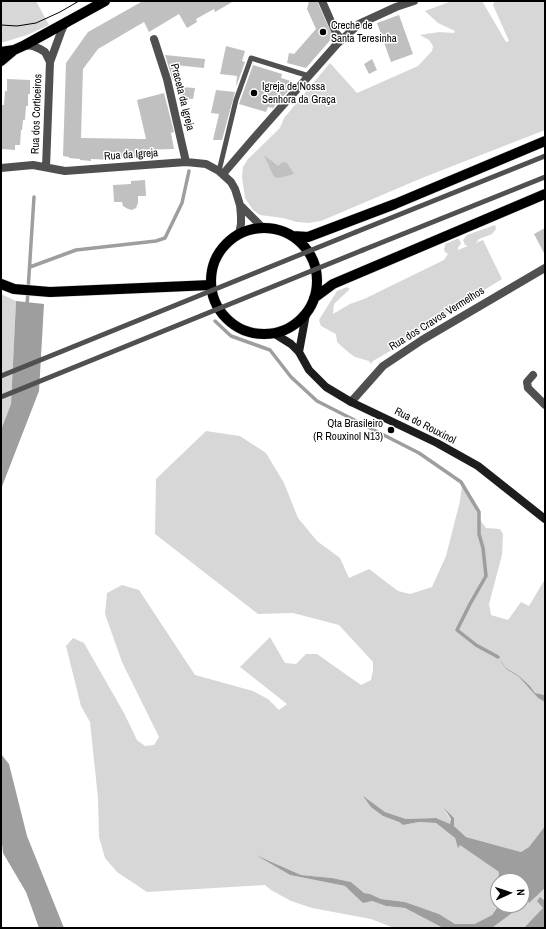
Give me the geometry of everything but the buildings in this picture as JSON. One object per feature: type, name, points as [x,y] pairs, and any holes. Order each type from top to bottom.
[{"type":"main road","points":[[1,52],[14,50],[25,45],[105,1]]},
{"type":"main road","points":[[1,61],[14,50]]},
{"type":"main road","points":[[306,314],[292,326],[275,334],[257,334],[240,329],[225,318],[215,303],[211,286],[212,270],[217,256],[226,244],[238,234],[263,228],[279,230],[293,236],[308,237],[395,204],[545,141]]},
{"type":"main road","points":[[314,298],[333,284],[545,194]]},
{"type":"main road","points":[[293,236],[306,248],[314,264],[317,281],[314,298],[306,314],[299,352]]},
{"type":"main road","points":[[1,284],[14,289],[50,292],[211,286]]},
{"type":"main road","name":"Rua do Rouxinol","points":[[275,334],[291,344],[299,352],[310,370],[326,387],[352,402],[436,443],[478,466],[545,519]]},
{"type":"street","points":[[322,1],[336,33],[342,40]]},
{"type":"street","points":[[238,234],[242,224],[240,205],[235,189],[221,172],[342,40],[359,24],[396,7],[414,1]]},
{"type":"street","name":"Rua dos Corticeiros","points":[[46,167],[50,62],[60,32],[65,23]]},
{"type":"street","name":"Praceta da Igreja","points":[[154,39],[167,79],[186,162]]},
{"type":"street","points":[[25,45],[33,46],[45,52],[50,62]]},
{"type":"street","name":"Rua da Igreja","points":[[1,168],[33,165],[65,170],[186,162],[206,164],[221,172]]},
{"type":"street","points":[[240,205],[263,228]]},
{"type":"street","name":"Rua dos Cravos Vermelhos","points":[[352,402],[383,366],[429,336],[545,268]]},
{"type":"street","points":[[532,375],[527,382],[528,388],[545,405]]},
{"type":"lane","points":[[221,172],[236,100],[251,58],[309,76]]},
{"type":"lane","points":[[1,376],[545,156]]},
{"type":"lane","points":[[1,397],[545,177]]},
{"type":"shaded area","points":[[1,1],[36,1],[49,25],[27,35],[1,43]]},
{"type":"shaded area","points":[[452,1],[482,1],[506,42],[509,41],[493,5],[495,1],[545,1],[545,130],[422,178],[321,221],[308,223],[297,222],[283,218],[260,215],[253,210],[245,198],[242,177],[243,167],[248,159],[280,128],[284,118],[330,63],[357,93],[418,66],[432,51],[433,46],[429,40],[420,35],[439,32],[454,33],[455,31],[438,23],[425,11]]},
{"type":"shaded area","points":[[495,225],[496,229],[492,234],[479,239],[476,243],[483,240],[502,279],[373,361],[371,364],[369,361],[355,357],[348,352],[337,342],[336,334],[321,326],[319,320],[337,291],[347,287],[350,289],[334,304],[333,314],[350,304],[364,299],[444,260],[448,254],[444,249],[445,244],[459,239],[461,244],[458,247],[458,250],[468,246],[465,245],[463,240],[467,235]]},
{"type":"shaded area","points":[[1,294],[16,301],[11,404],[1,430]]},
{"type":"shaded area","points":[[16,301],[44,304],[39,391],[1,489],[1,430],[11,404]]},
{"type":"shaded area","points":[[206,431],[240,436],[266,453],[284,483],[298,518],[317,541],[340,558],[349,578],[369,569],[398,591],[410,594],[432,587],[446,556],[460,501],[462,485],[471,499],[480,520],[486,528],[500,529],[503,534],[502,555],[489,604],[491,615],[508,620],[521,602],[529,606],[545,579],[545,695],[535,693],[519,676],[506,668],[504,665],[506,669],[519,677],[538,698],[545,702],[545,826],[529,847],[521,852],[466,837],[454,826],[454,818],[445,811],[451,820],[450,825],[436,818],[406,819],[385,812],[365,798],[383,816],[403,825],[419,822],[436,823],[455,838],[458,847],[460,844],[499,872],[490,873],[490,913],[493,913],[492,915],[475,925],[455,924],[439,914],[405,902],[381,899],[364,893],[351,882],[332,878],[301,875],[261,857],[290,875],[345,886],[363,902],[372,901],[386,906],[405,908],[443,928],[394,928],[371,919],[312,908],[291,901],[265,885],[147,892],[117,872],[105,858],[99,837],[98,798],[90,722],[81,706],[66,646],[73,638],[84,643],[124,713],[137,740],[145,746],[154,745],[159,737],[122,662],[105,614],[107,593],[122,585],[139,590],[195,675],[253,691],[268,699],[279,710],[287,704],[240,667],[270,637],[285,663],[296,664],[306,654],[317,654],[361,685],[371,680],[373,670],[373,662],[339,625],[293,613],[258,614],[155,534],[156,479]]},
{"type":"shaded area","points":[[498,657],[506,668],[519,676],[535,693],[545,695],[545,702],[538,698],[519,677],[506,669]]},
{"type":"shaded area","points":[[1,754],[9,764],[27,836],[64,928],[39,928],[26,892],[3,853],[1,834]]},
{"type":"shaded area","points":[[363,796],[385,812],[406,819],[436,818],[450,824],[451,819],[444,808],[454,818],[454,826],[466,837],[521,852],[529,847],[545,826],[545,888],[530,902],[530,873],[499,873],[460,845],[458,848],[455,838],[436,823],[419,822],[403,825],[383,816],[371,807]]},
{"type":"shaded area","points":[[256,855],[301,875],[332,878],[351,882],[364,893],[381,899],[405,902],[439,914],[455,924],[475,924],[493,913],[512,913],[492,928],[443,928],[405,908],[386,906],[372,901],[363,903],[345,886],[290,875]]},
{"type":"shaded area","points":[[545,888],[545,928],[492,928],[512,913],[530,913],[530,901]]},
{"type":"shaded area","points":[[540,897],[545,901],[545,928],[524,928],[543,908],[537,901]]},
{"type":"waterway","points":[[30,267],[76,250],[156,241],[165,238],[182,203],[189,171]]},
{"type":"waterway","points":[[27,306],[34,197]]},
{"type":"waterway","points":[[215,321],[231,336],[270,350],[291,377],[317,401],[419,453],[461,482],[479,512],[479,534],[483,548],[486,576],[457,630],[476,645],[498,657]]},
{"type":"tram line","points":[[1,25],[17,26],[36,23],[79,1]]},
{"type":"place","name":"Creche de Santa Teresinha","points":[[323,32]]},
{"type":"place","name":"Igreja de Nossa Senhora da Graça","points":[[254,93]]},
{"type":"place","name":"Qta Brasileiro (R Rouxinol N13)","points":[[391,430]]}]
